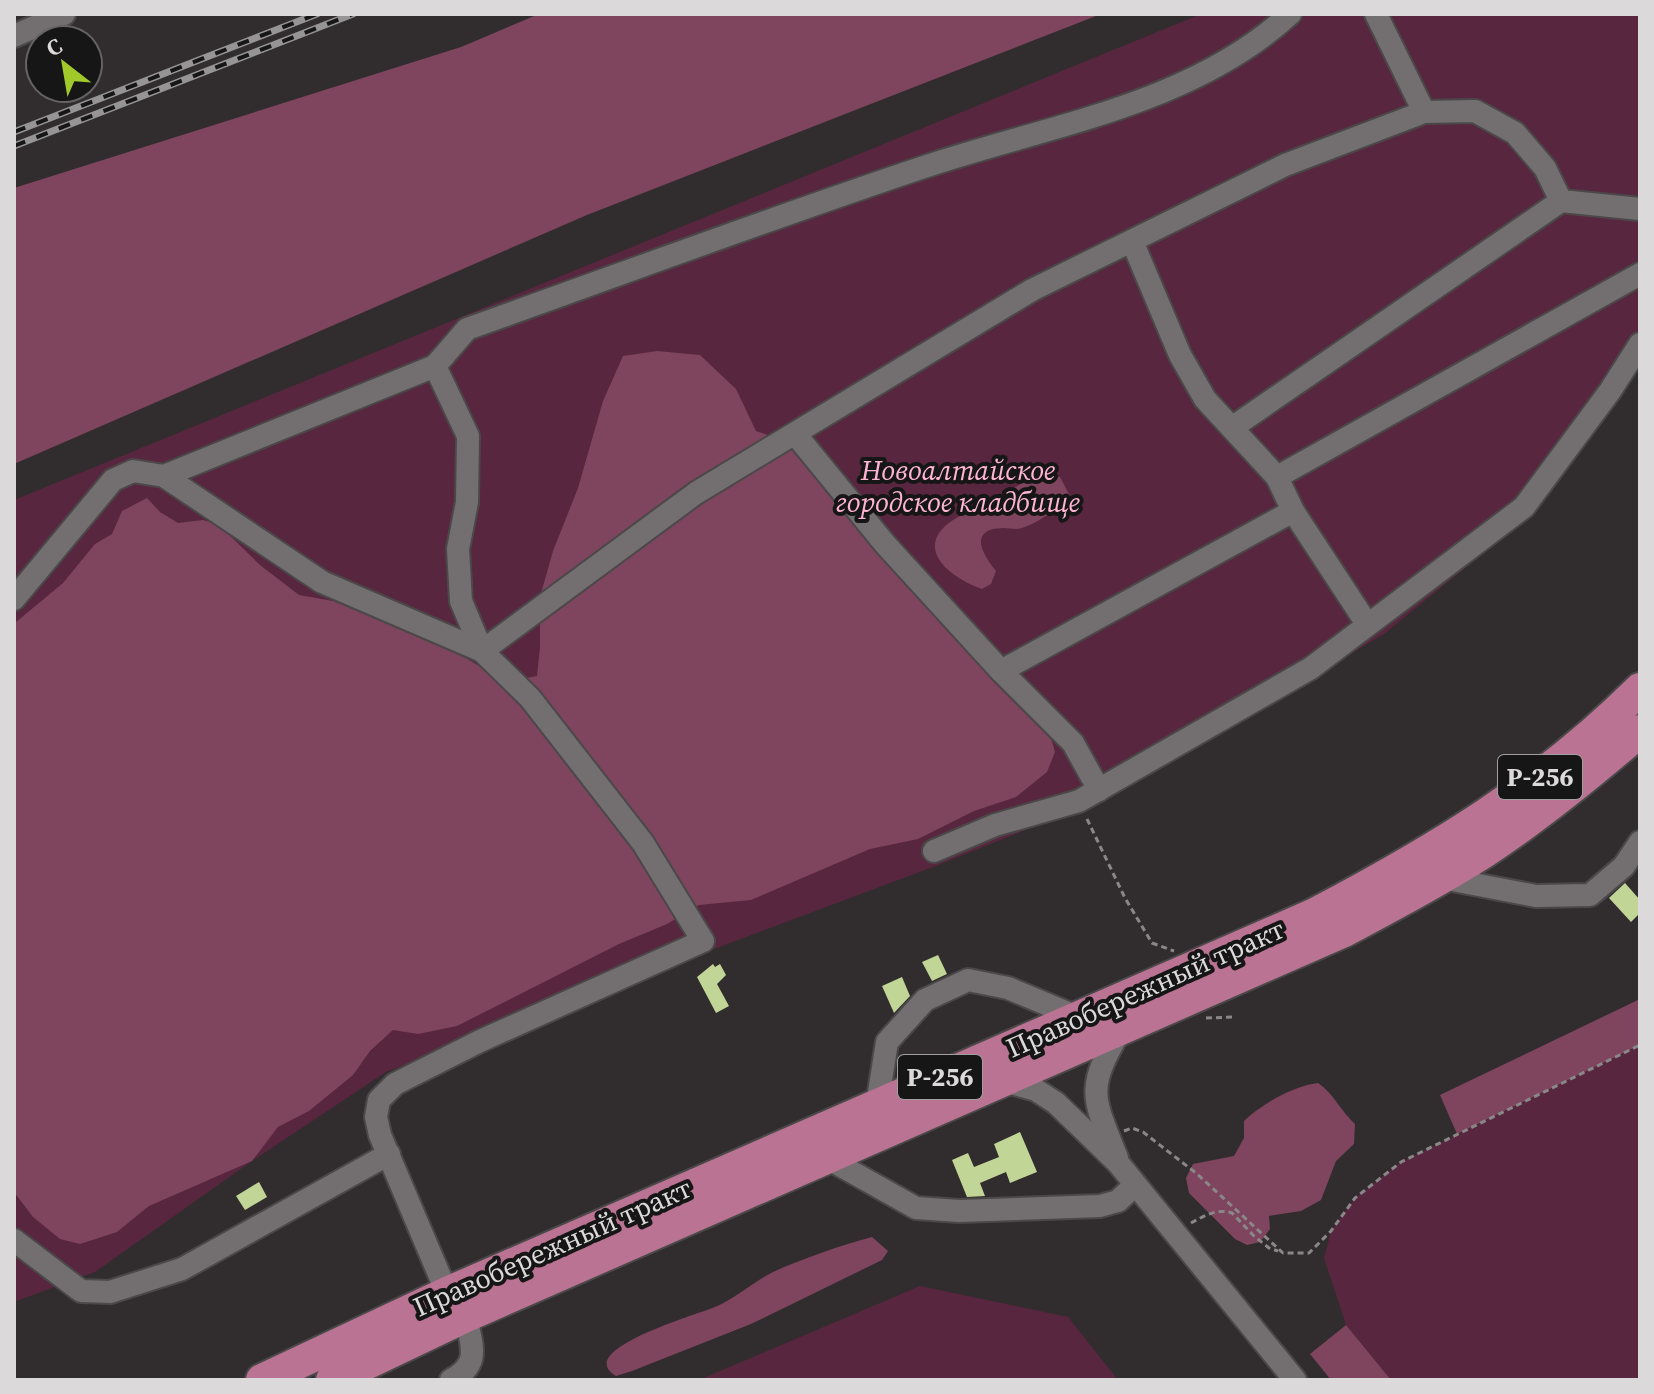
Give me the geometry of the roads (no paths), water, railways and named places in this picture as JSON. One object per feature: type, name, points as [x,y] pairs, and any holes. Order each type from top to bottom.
[{"type":"highway","name":"Правобережный тракт","points":[[262,1380],[341,1364],[456,1304],[877,1105],[1315,914],[1471,827],[1561,761],[1640,689]]},
{"type":"highway","name":"Правобережный тракт","points":[[456,1304],[827,1158],[1344,931],[1442,878],[1538,815],[1640,731]]},
{"type":"highway","points":[[251,1380],[341,1364]]},
{"type":"street","points":[[14,36],[64,14]]},
{"type":"street","points":[[164,476],[435,366],[467,329],[925,166],[1128,105],[1215,70],[1267,35],[1290,14]]},
{"type":"street","points":[[1376,14],[1424,112]]},
{"type":"street","points":[[482,651],[696,493],[1032,290],[1285,165],[1424,112],[1475,111],[1515,133],[1545,168],[1561,201]]},
{"type":"street","points":[[1233,427],[1561,201],[1640,209]]},
{"type":"street","points":[[1132,241],[1180,355],[1205,399],[1277,477],[1293,511],[1367,624]]},
{"type":"street","points":[[1277,477],[1640,274]]},
{"type":"street","points":[[934,851],[995,825],[1079,801],[1311,668],[1524,507],[1610,391],[1640,344]]},
{"type":"street","points":[[435,366],[468,436],[467,502],[458,549],[461,601],[482,651]]},
{"type":"street","points":[[796,435],[885,544],[1001,671],[1073,743],[1099,790]]},
{"type":"street","points":[[14,599],[113,480],[133,471],[164,476],[322,582],[482,651],[530,698],[643,843],[703,941],[480,1041],[395,1084],[379,1100],[376,1117],[389,1154],[456,1304],[473,1359],[466,1373],[451,1380]]},
{"type":"street","points":[[1001,671],[1293,511]]},
{"type":"street","points":[[1442,878],[1536,896],[1590,895],[1624,866],[1640,842]]},
{"type":"street","points":[[877,1105],[887,1042],[925,1000],[968,980],[1008,988],[1077,1017]]},
{"type":"street","points":[[1118,1163],[1096,1101],[1095,1081],[1120,1031]]},
{"type":"street","points":[[1004,1081],[1036,1090],[1056,1103],[1118,1163],[1295,1380]]},
{"type":"street","points":[[14,1240],[81,1291],[110,1292],[182,1269],[389,1154]]},
{"type":"street","points":[[827,1158],[916,1208],[959,1211],[1100,1206],[1118,1201],[1135,1185]]},
{"type":"railway","points":[[14,132],[317,14]]},
{"type":"railway","points":[[14,146],[353,14]]},
{"type":"park label","name":"Новоалтайское городское кладбище","points":[[958,486]]}]
